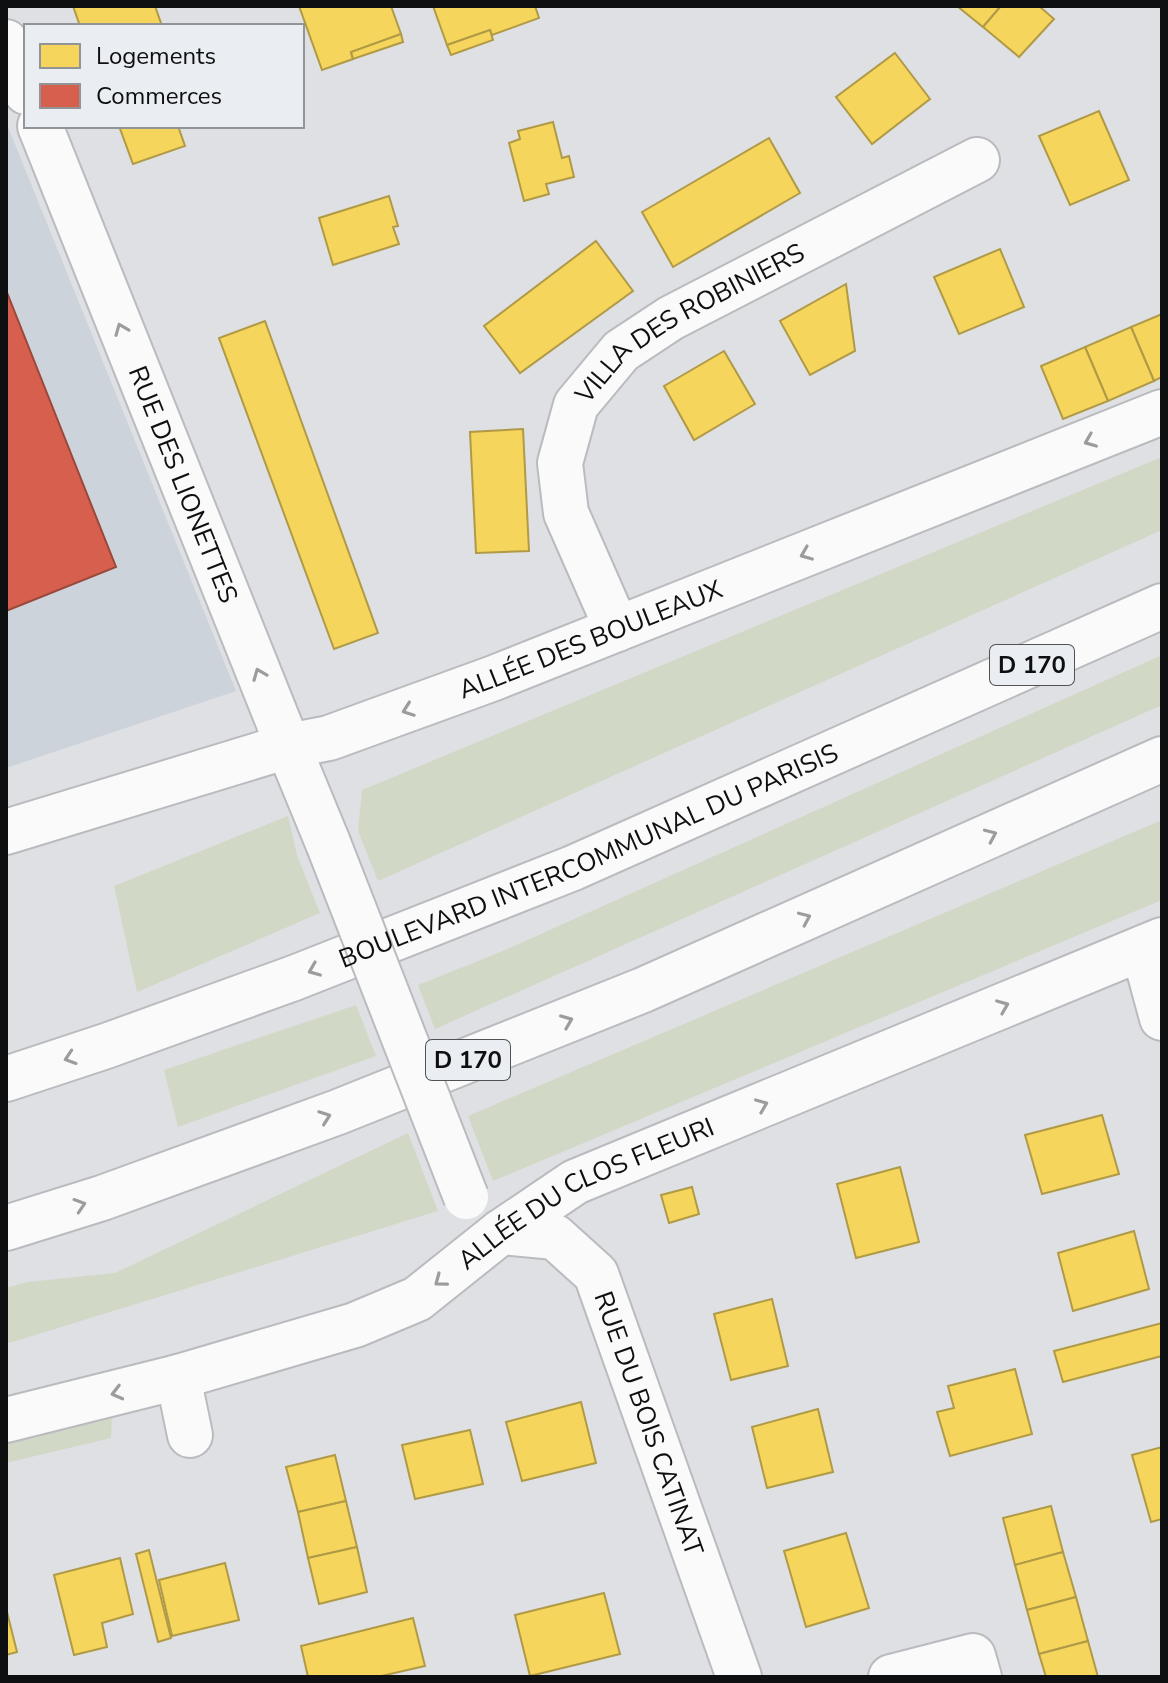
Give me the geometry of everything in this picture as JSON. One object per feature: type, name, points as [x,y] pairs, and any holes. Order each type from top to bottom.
[{"type":"main road","points":[[6,42],[24,87]]},
{"type":"main road","name":"RUE DES LIONETTES","points":[[41,128],[328,843],[466,1197],[478,1215],[501,1232]]},
{"type":"main road","name":"VILLA DES ROBINIERS","points":[[617,629],[566,513],[560,463],[576,405],[621,351],[671,318],[977,160]]},
{"type":"main road","name":"ALLÉE DES BOULEAUX","points":[[6,832],[288,746],[329,738],[494,678],[1162,412]]},
{"type":"main road","points":[[902,723],[1162,594]]},
{"type":"main road","name":"BOULEVARD INTERCOMMUNAL DU PARISIS","points":[[6,1079],[294,978],[573,868],[1162,606]]},
{"type":"main road","name":"D 170","points":[[6,1228],[102,1198],[338,1112],[643,990],[1162,759]]},
{"type":"main road","points":[[1152,944],[1162,1018]]},
{"type":"main road","name":"ALLÉE DU CLOS FLEURI","points":[[6,1420],[178,1377],[355,1325],[417,1299],[501,1232],[575,1182],[1152,944]]},
{"type":"main road","name":"RUE DU BOIS CATINAT","points":[[501,1232],[555,1237],[596,1274],[739,1677]]},
{"type":"main road","points":[[178,1377],[190,1435]]},
{"type":"main road","points":[[891,1677],[973,1656],[979,1677]]},
{"type":"shaded area","points":[[6,122],[236,691],[6,768]]},
{"type":"green space","points":[[1162,457],[1162,530],[378,881],[358,831],[362,790]]},
{"type":"green space","points":[[1162,655],[1162,705],[435,1029],[418,985],[503,951]]},
{"type":"green space","points":[[288,816],[297,855],[320,913],[137,992],[114,886]]},
{"type":"green space","points":[[1162,820],[1162,900],[493,1181],[468,1116]]},
{"type":"green space","points":[[356,1005],[376,1056],[178,1127],[164,1070]]},
{"type":"green space","points":[[408,1133],[438,1211],[6,1344],[6,1288],[28,1282],[115,1273]]},
{"type":"green space","points":[[112,1417],[111,1438],[6,1463],[6,1443]]},
{"type":"building: Logements","points":[[73,6],[155,6],[161,24],[79,24]]},
{"type":"building: Logements","points":[[299,6],[391,6],[401,34],[351,52],[353,59],[322,70]]},
{"type":"building: Logements","points":[[433,6],[535,6],[539,18],[492,35],[490,30],[447,45]]},
{"type":"building: Logements","points":[[957,6],[1001,6],[983,27]]},
{"type":"building: Logements","points":[[1001,6],[1039,6],[1054,19],[1019,57],[983,27]]},
{"type":"building: Logements","points":[[490,30],[493,40],[451,55],[447,45]]},
{"type":"building: Logements","points":[[401,34],[403,42],[353,59],[351,52]]},
{"type":"building: Logements","points":[[895,53],[930,99],[872,144],[836,97]]},
{"type":"building: Logements","points":[[1099,111],[1129,180],[1070,205],[1039,136]]},
{"type":"building: Logements","points":[[553,122],[562,158],[569,156],[574,177],[546,184],[549,194],[524,201],[509,143],[520,139],[518,131]]},
{"type":"building: Logements","points":[[120,128],[179,128],[185,146],[133,164]]},
{"type":"building: Logements","points":[[769,138],[800,193],[673,267],[642,212]]},
{"type":"building: Logements","points":[[389,196],[398,226],[393,227],[399,244],[333,265],[319,218]]},
{"type":"building: Logements","points":[[596,241],[633,291],[520,373],[484,326]]},
{"type":"building: Logements","points":[[1000,249],[1024,307],[959,334],[934,277]]},
{"type":"building: Logements","points":[[846,284],[855,351],[810,375],[780,321]]},
{"type":"building: Logements","points":[[1162,314],[1162,377],[1154,381],[1131,327]]},
{"type":"building: Logements","points":[[265,321],[378,633],[334,649],[219,338]]},
{"type":"building: Logements","points":[[1131,327],[1154,381],[1108,401],[1085,347]]},
{"type":"building: Logements","points":[[1085,347],[1108,401],[1063,419],[1041,366]]},
{"type":"building: Logements","points":[[724,351],[755,404],[694,440],[664,386]]},
{"type":"building: Logements","points":[[523,429],[529,551],[476,553],[470,432]]},
{"type":"building: Logements","points":[[1102,1115],[1119,1174],[1042,1194],[1025,1135]]},
{"type":"building: Logements","points":[[900,1167],[919,1242],[856,1258],[837,1184]]},
{"type":"building: Logements","points":[[692,1187],[699,1214],[669,1223],[661,1195]]},
{"type":"building: Logements","points":[[1134,1231],[1149,1289],[1073,1311],[1058,1253]]},
{"type":"building: Logements","points":[[772,1299],[788,1366],[731,1380],[714,1314]]},
{"type":"building: Logements","points":[[1162,1323],[1162,1356],[1063,1382],[1054,1351]]},
{"type":"building: Logements","points":[[1015,1369],[1032,1434],[950,1456],[937,1412],[954,1408],[948,1386]]},
{"type":"building: Logements","points":[[581,1402],[596,1463],[522,1481],[506,1422]]},
{"type":"building: Logements","points":[[818,1409],[833,1472],[767,1488],[752,1427]]},
{"type":"building: Logements","points":[[470,1430],[483,1484],[415,1499],[402,1445]]},
{"type":"building: Logements","points":[[1162,1447],[1162,1519],[1151,1522],[1132,1455]]},
{"type":"building: Logements","points":[[335,1455],[346,1501],[298,1512],[286,1467]]},
{"type":"building: Logements","points":[[346,1501],[357,1547],[308,1558],[298,1512]]},
{"type":"building: Logements","points":[[1051,1506],[1063,1552],[1015,1565],[1003,1518]]},
{"type":"building: Logements","points":[[846,1533],[869,1608],[806,1627],[784,1551]]},
{"type":"building: Logements","points":[[357,1547],[367,1592],[319,1604],[308,1558]]},
{"type":"building: Logements","points":[[149,1550],[171,1638],[158,1642],[136,1554]]},
{"type":"building: Logements","points":[[1063,1552],[1076,1597],[1027,1610],[1015,1565]]},
{"type":"building: Logements","points":[[120,1558],[133,1614],[102,1623],[107,1647],[74,1655],[54,1575]]},
{"type":"building: Logements","points":[[225,1563],[239,1620],[172,1636],[159,1580]]},
{"type":"building: Logements","points":[[604,1593],[620,1654],[530,1676],[515,1615]]},
{"type":"building: Logements","points":[[1076,1597],[1088,1641],[1039,1654],[1027,1610]]},
{"type":"building: Logements","points":[[6,1608],[17,1652],[6,1655]]},
{"type":"building: Logements","points":[[413,1618],[425,1666],[377,1677],[308,1677],[301,1646]]},
{"type":"building: Logements","points":[[1088,1641],[1098,1677],[1046,1677],[1039,1654]]},
{"type":"building: Commerces","points":[[6,290],[116,567],[6,611]]}]
